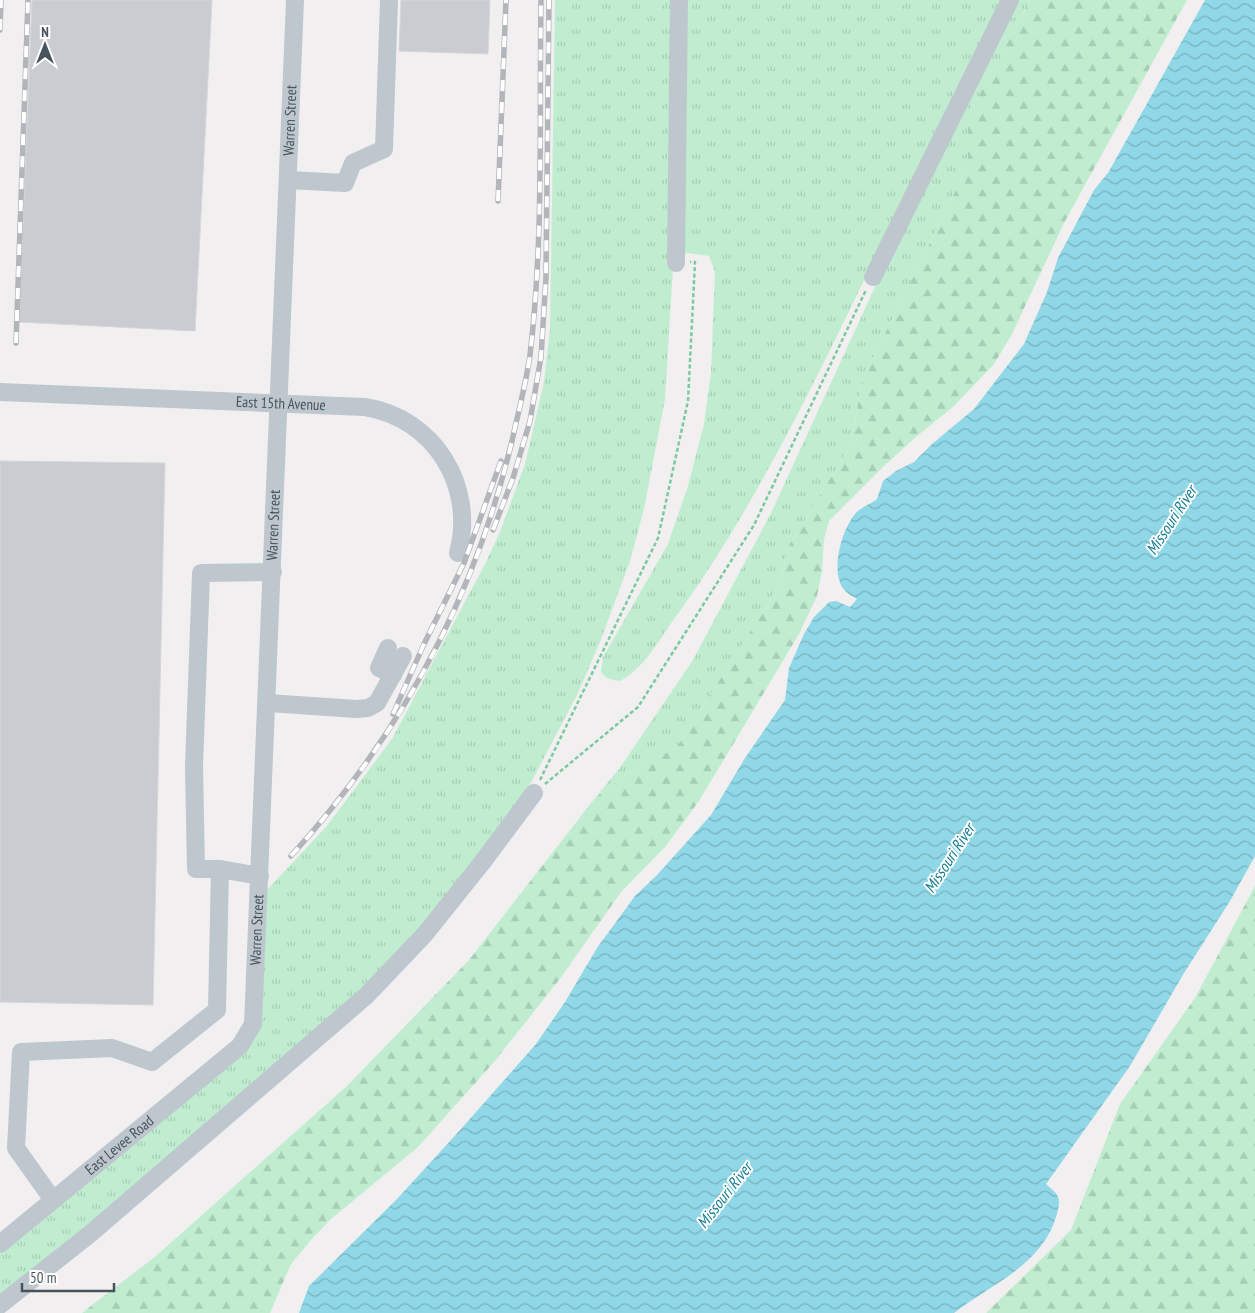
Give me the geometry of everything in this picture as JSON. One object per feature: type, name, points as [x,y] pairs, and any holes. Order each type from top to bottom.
[{"type":"street","name":"Warren Street","points":[[240,1046],[253,1024],[289,180],[294,0]]},
{"type":"street","points":[[289,180],[346,182],[353,163],[384,149],[389,0]]},
{"type":"street","points":[[676,263],[679,0]]},
{"type":"street","points":[[873,277],[1010,0]]},
{"type":"street","name":"East 15th Avenue","points":[[0,392],[374,409],[393,414],[418,428],[444,456],[459,492],[463,526],[458,553]]},
{"type":"street","points":[[260,876],[220,868],[196,869],[194,766],[201,573],[273,572]]},
{"type":"street","points":[[268,704],[356,710],[368,708],[376,704],[393,676],[396,652]]},
{"type":"street","points":[[0,1305],[90,1234],[366,996],[425,934],[534,793]]},
{"type":"street","points":[[54,1200],[16,1148],[21,1052],[112,1048],[152,1062],[217,1010],[220,868]]},
{"type":"street","name":"East Levee Road","points":[[0,1244],[240,1046]]},
{"type":"path","points":[[534,793],[658,538],[688,401],[695,262],[676,263]]},
{"type":"path","points":[[534,793],[638,707],[754,525],[873,277]]},
{"type":"green space","points":[[555,0],[1030,0],[968,116],[968,166],[862,380],[851,445],[788,547],[780,585],[677,747],[628,773],[595,798],[619,769],[693,660],[771,513],[880,276],[868,272],[778,452],[728,539],[701,581],[643,662],[629,676],[620,681],[609,679],[601,672],[603,657],[668,544],[688,486],[704,424],[711,372],[715,272],[709,256],[674,251],[665,399],[644,509],[630,561],[600,642],[577,695],[526,792],[458,887],[367,987],[0,1301],[0,1253],[128,1148],[251,1041],[266,891],[326,827],[392,739],[485,564],[500,532],[525,464],[544,382],[550,329]]},
{"type":"green space","points":[[1030,0],[1187,0],[1064,223],[1012,334],[994,364],[954,406],[884,466],[829,521],[824,539],[822,571],[817,596],[799,634],[699,801],[665,847],[621,892],[559,980],[494,1062],[418,1147],[331,1219],[311,1240],[291,1264],[270,1313],[82,1313],[156,1256],[347,1086],[469,960],[595,798],[628,773],[677,747],[780,585],[788,547],[851,445],[862,380],[968,166],[968,116]]},
{"type":"green space","points":[[1255,886],[1255,1313],[986,1313],[1071,1230],[1120,1104],[1195,998]]},
{"type":"water","name":"Missouri River","points":[[1205,0],[1255,0],[1255,856],[1230,901],[1184,973],[1130,1066],[1046,1184],[1057,1195],[1059,1206],[1049,1234],[1039,1249],[999,1283],[954,1313],[299,1313],[309,1286],[397,1199],[536,1044],[565,1002],[597,948],[635,896],[657,875],[711,815],[745,758],[785,700],[789,668],[814,617],[829,602],[836,601],[850,607],[857,599],[847,593],[842,587],[838,570],[842,539],[850,521],[858,511],[877,499],[883,481],[896,471],[914,462],[932,444],[974,409],[1024,344],[1047,292],[1058,258],[1094,190],[1108,173]]},
{"type":"building","points":[[32,0],[212,0],[195,331],[19,322]]},
{"type":"building","points":[[401,0],[490,0],[488,54],[399,51]]},
{"type":"building","points":[[0,461],[165,463],[153,1005],[0,1002]]},
{"type":"railway","points":[[0,30],[1,0]]},
{"type":"railway","points":[[16,343],[28,0]]},
{"type":"railway","points":[[498,201],[506,0]]},
{"type":"railway","points":[[291,856],[366,763],[399,714],[428,663],[454,611],[477,556],[496,500],[512,441],[526,377],[534,311],[540,178],[541,0]]},
{"type":"railway","points":[[493,530],[513,478],[530,421],[541,357],[546,277],[549,0]]},
{"type":"railway","points":[[393,714],[424,644],[464,563],[501,461]]}]
